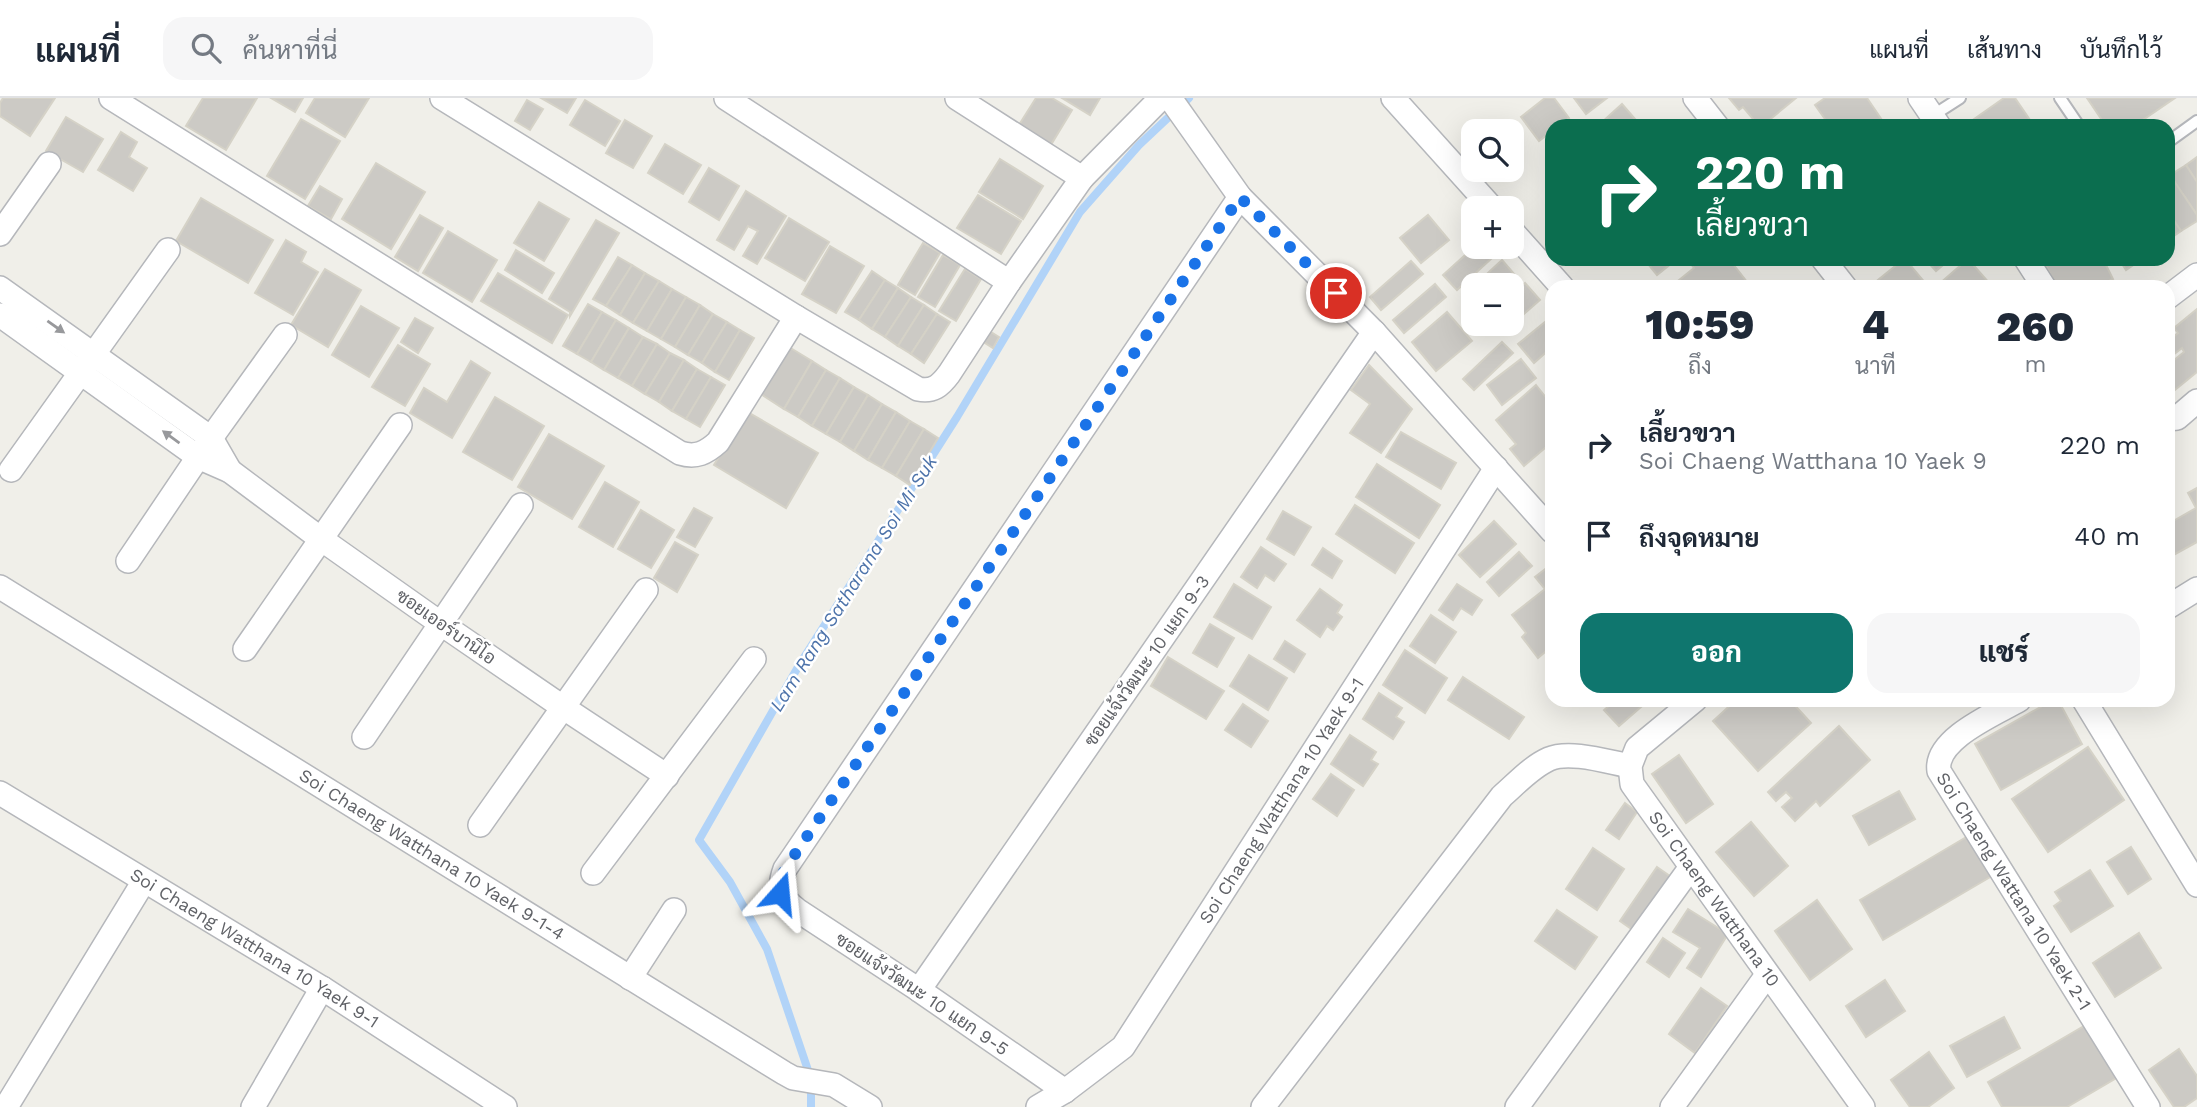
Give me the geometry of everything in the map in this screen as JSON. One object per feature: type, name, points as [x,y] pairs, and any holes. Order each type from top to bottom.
[{"type":"street","points":[[111,98],[680,453],[701,455],[718,442],[796,317]]},
{"type":"street","points":[[442,98],[796,317],[918,389],[934,389],[949,374],[1082,178],[1171,103],[1240,197],[1374,332],[1545,523]]},
{"type":"street","points":[[726,98],[1009,282]]},
{"type":"street","points":[[957,98],[1082,178]]},
{"type":"street","points":[[1393,98],[1481,196]]},
{"type":"street","points":[[1695,98],[1712,119]]},
{"type":"street","points":[[0,234],[49,164]]},
{"type":"street","name":"ซอยแจ้งวัฒนะ 10 แยก 9-5","points":[[1065,1091],[785,901],[780,893],[780,881],[785,869],[1240,197]]},
{"type":"street","points":[[1524,244],[1556,280]]},
{"type":"street","points":[[11,470],[168,250]]},
{"type":"street","points":[[1829,266],[1840,280]]},
{"type":"street","points":[[2175,292],[2197,275]]},
{"type":"street","name":"ซอยเออร์บานิโอ","points":[[0,288],[198,457],[230,471],[321,540],[667,776]]},
{"type":"street","name":"ซอยเออร์บานิโอ","points":[[0,315],[211,438],[230,471]]},
{"type":"street","name":"ซอยแจ้งวัฒนะ 10 แยก 9-3","points":[[919,990],[1374,332]]},
{"type":"street","points":[[128,561],[285,335]]},
{"type":"street","points":[[2175,418],[2197,401]]},
{"type":"street","points":[[245,649],[400,425]]},
{"type":"street","name":"Soi Chaeng Watthana 10 Yaek 9-1","points":[[1038,1107],[1065,1091],[1123,1047],[1496,468]]},
{"type":"street","points":[[364,737],[521,505]]},
{"type":"street","name":"Soi Chaeng Watthana 10 Yaek 9-1-4","points":[[0,587],[793,1078],[835,1085],[870,1107]]},
{"type":"street","points":[[2175,603],[2197,589]]},
{"type":"street","points":[[480,825],[646,590]]},
{"type":"street","points":[[593,873],[754,659]]},
{"type":"street","points":[[1264,1107],[1502,796],[1528,773],[1551,758],[1578,757],[1630,766],[1637,748],[1687,707]]},
{"type":"street","name":"Soi Chaeng Wattana 10 Yaek 2-1","points":[[2007,707],[1949,742],[1938,762],[1939,771],[2148,1107]]},
{"type":"street","points":[[2088,707],[2197,885]]},
{"type":"street","name":"Soi Chaeng Watthana 10","points":[[1630,766],[1632,784],[1863,1107]]},
{"type":"street","name":"Soi Chaeng Watthana 10 Yaek 9-1","points":[[0,793],[322,988],[499,1105]]},
{"type":"street","points":[[1517,1107],[1691,867]]},
{"type":"street","points":[[6,1107],[144,881]]},
{"type":"street","points":[[630,978],[674,910]]},
{"type":"street","points":[[1672,1107],[1767,975]]},
{"type":"street","points":[[253,1107],[322,988]]},
{"type":"lane","points":[[1930,113],[1960,98]]},
{"type":"lane","points":[[2060,98],[2074,119]]},
{"type":"lane","points":[[2175,137],[2197,121]]},
{"type":"building","points":[[3,98],[55,98],[30,136],[0,116],[0,103]]},
{"type":"building","points":[[203,98],[257,98],[226,150],[186,126]]},
{"type":"building","points":[[271,98],[303,98],[295,112]]},
{"type":"building","points":[[315,98],[369,98],[345,137],[306,113]]},
{"type":"building","points":[[541,98],[576,98],[567,113]]},
{"type":"building","points":[[1036,98],[1052,98],[1072,110],[1049,148],[1017,128]]},
{"type":"building","points":[[1062,98],[1100,98],[1090,115]]},
{"type":"building","points":[[1545,98],[1554,98],[1569,118],[1545,119],[1545,136],[1539,141],[1521,117]]},
{"type":"building","points":[[1574,98],[1607,98],[1586,114]]},
{"type":"building","points":[[1729,98],[1796,98],[1770,119],[1753,119],[1743,107],[1739,110]]},
{"type":"building","points":[[1825,98],[1867,98],[1881,119],[1825,119],[1815,105]]},
{"type":"building","points":[[2004,98],[2015,98],[2029,119],[1974,119]]},
{"type":"building","points":[[2087,98],[2175,98],[2144,119],[2101,119]]},
{"type":"building","points":[[527,100],[543,109],[530,130],[515,121]]},
{"type":"building","points":[[585,100],[620,121],[605,146],[570,125]]},
{"type":"building","points":[[1622,104],[1635,119],[1606,119]]},
{"type":"building","points":[[66,117],[103,139],[83,172],[46,151]]},
{"type":"building","points":[[301,119],[340,141],[305,199],[267,176]]},
{"type":"building","points":[[625,120],[652,136],[633,168],[606,153]]},
{"type":"building","points":[[121,132],[137,142],[129,157],[147,168],[133,191],[98,170]]},
{"type":"building","points":[[665,144],[701,165],[683,194],[648,173]]},
{"type":"building","points":[[2197,157],[2197,182],[2186,165]]},
{"type":"building","points":[[1000,159],[1043,186],[1023,219],[979,192]]},
{"type":"building","points":[[376,163],[425,192],[391,249],[342,219]]},
{"type":"building","points":[[2186,165],[2197,182],[2197,215],[2175,182],[2175,172]]},
{"type":"building","points":[[709,168],[739,186],[719,220],[689,202]]},
{"type":"building","points":[[2175,182],[2197,215],[2197,221],[2181,231],[2175,222]]},
{"type":"building","points":[[320,186],[342,199],[331,219],[308,206]]},
{"type":"building","points":[[746,191],[786,216],[757,264],[743,256],[758,231],[748,226],[734,250],[717,240]]},
{"type":"building","points":[[978,195],[1021,221],[1001,254],[957,228]]},
{"type":"building","points":[[201,198],[273,240],[248,283],[176,241]]},
{"type":"building","points":[[539,202],[569,219],[544,261],[514,243]]},
{"type":"building","points":[[420,215],[443,228],[418,271],[395,257]]},
{"type":"building","points":[[1428,215],[1449,240],[1421,263],[1400,238]]},
{"type":"building","points":[[789,218],[829,242],[805,281],[765,258]]},
{"type":"building","points":[[596,220],[619,233],[570,316],[570,312],[549,299]]},
{"type":"building","points":[[2175,222],[2181,231],[2175,235]]},
{"type":"building","points":[[448,231],[497,260],[472,302],[423,273]]},
{"type":"building","points":[[286,240],[306,252],[301,262],[318,272],[293,315],[255,293]]},
{"type":"building","points":[[923,243],[940,253],[915,295],[898,285]]},
{"type":"building","points":[[830,246],[864,266],[836,313],[802,294]]},
{"type":"building","points":[[516,250],[554,273],[542,293],[505,270]]},
{"type":"building","points":[[943,255],[960,265],[935,307],[918,297]]},
{"type":"building","points":[[618,257],[632,265],[606,306],[593,299]]},
{"type":"building","points":[[1461,259],[1491,259],[1476,273],[1461,273],[1461,286],[1457,290],[1443,275]]},
{"type":"building","points":[[1502,260],[1513,273],[1488,273]]},
{"type":"building","points":[[1411,261],[1423,274],[1381,310],[1370,297]]},
{"type":"building","points":[[632,265],[645,273],[620,315],[606,306]]},
{"type":"building","points":[[1650,266],[1668,266],[1657,275]]},
{"type":"building","points":[[1692,266],[1734,266],[1746,280],[1679,280],[1694,268]]},
{"type":"building","points":[[1895,266],[1911,266],[1923,280],[1878,280]]},
{"type":"building","points":[[1960,266],[1974,266],[1987,280],[1944,280]]},
{"type":"building","points":[[2046,266],[2106,266],[2113,279],[2111,280],[2053,280]]},
{"type":"building","points":[[325,269],[361,290],[328,347],[291,325]]},
{"type":"building","points":[[965,269],[981,279],[956,321],[939,311]]},
{"type":"building","points":[[872,271],[885,280],[859,320],[845,312]]},
{"type":"building","points":[[498,273],[568,315],[552,343],[481,301]]},
{"type":"building","points":[[645,273],[659,281],[633,323],[620,315]]},
{"type":"building","points":[[885,280],[898,288],[872,329],[859,320]]},
{"type":"building","points":[[659,281],[672,289],[647,331],[633,323]]},
{"type":"building","points":[[1435,284],[1446,297],[1404,333],[1393,320]]},
{"type":"building","points":[[1524,284],[1540,300],[1524,314]]},
{"type":"building","points":[[898,288],[911,297],[885,337],[872,329]]},
{"type":"building","points":[[672,289],[686,297],[661,339],[647,331]]},
{"type":"building","points":[[686,297],[700,305],[675,347],[661,339]]},
{"type":"building","points":[[911,297],[924,305],[898,346],[885,337]]},
{"type":"building","points":[[588,304],[602,312],[577,354],[563,346]]},
{"type":"building","points":[[700,305],[713,314],[688,355],[675,347]]},
{"type":"building","points":[[924,305],[937,314],[911,354],[898,346]]},
{"type":"building","points":[[361,306],[399,328],[369,377],[332,355]]},
{"type":"building","points":[[2197,309],[2197,372],[2175,390],[2175,359],[2184,352],[2182,348],[2175,354],[2175,335],[2178,333],[2175,327]]},
{"type":"building","points":[[602,312],[616,320],[591,362],[577,354]]},
{"type":"building","points":[[1447,312],[1461,328],[1461,336],[1468,336],[1472,341],[1436,371],[1412,342]]},
{"type":"building","points":[[713,314],[727,322],[702,363],[688,355]]},
{"type":"building","points":[[937,314],[950,322],[924,363],[911,354]]},
{"type":"building","points":[[415,318],[433,328],[418,353],[401,342]]},
{"type":"building","points":[[616,320],[629,328],[604,370],[591,362]]},
{"type":"building","points":[[727,322],[740,330],[715,372],[702,363]]},
{"type":"building","points":[[1545,322],[1545,353],[1534,363],[1518,344]]},
{"type":"building","points":[[983,327],[999,337],[993,348],[977,338]]},
{"type":"building","points":[[629,328],[643,337],[618,378],[604,370]]},
{"type":"building","points":[[740,330],[754,338],[729,380],[715,372]]},
{"type":"building","points":[[643,337],[657,344],[632,386],[618,378]]},
{"type":"building","points":[[1502,342],[1513,353],[1474,390],[1463,379]]},
{"type":"building","points":[[657,344],[670,353],[645,394],[632,386]]},
{"type":"building","points":[[784,344],[812,361],[784,409],[756,391]]},
{"type":"building","points":[[398,345],[430,364],[405,406],[372,387]]},
{"type":"building","points":[[670,353],[684,360],[659,402],[645,394]]},
{"type":"building","points":[[1521,359],[1536,378],[1502,405],[1487,385]]},
{"type":"building","points":[[684,360],[697,369],[672,411],[659,402]]},
{"type":"building","points":[[471,361],[490,373],[452,438],[410,413],[424,388],[447,402]]},
{"type":"building","points":[[812,361],[826,370],[798,417],[784,409]]},
{"type":"building","points":[[1369,365],[1412,409],[1381,453],[1350,433],[1370,404],[1351,390]]},
{"type":"building","points":[[697,369],[711,377],[686,419],[672,411]]},
{"type":"building","points":[[826,370],[840,378],[812,426],[798,417]]},
{"type":"building","points":[[711,377],[725,385],[700,427],[686,419]]},
{"type":"building","points":[[840,378],[854,387],[826,434],[812,426]]},
{"type":"building","points":[[1536,385],[1545,396],[1545,448],[1524,466],[1510,449],[1516,444],[1496,420]]},
{"type":"building","points":[[854,387],[868,395],[840,442],[826,434]]},
{"type":"building","points":[[868,395],[882,404],[854,451],[840,442]]},
{"type":"building","points":[[495,397],[544,426],[512,480],[463,452]]},
{"type":"building","points":[[882,404],[896,412],[868,460],[854,451]]},
{"type":"building","points":[[746,411],[818,453],[786,508],[714,465]]},
{"type":"building","points":[[896,412],[910,421],[882,468],[868,460]]},
{"type":"building","points":[[910,421],[924,429],[896,476],[882,468]]},
{"type":"building","points":[[924,429],[938,438],[910,485],[896,476]]},
{"type":"building","points":[[1401,432],[1456,463],[1441,489],[1386,457]]},
{"type":"building","points":[[549,434],[604,466],[572,519],[518,487]]},
{"type":"building","points":[[1377,464],[1440,505],[1419,538],[1356,497]]},
{"type":"building","points":[[605,482],[639,502],[613,547],[579,527]]},
{"type":"building","points":[[2197,488],[2197,542],[2175,554],[2175,520],[2196,508],[2188,493]]},
{"type":"building","points":[[1355,505],[1414,543],[1395,573],[1336,534]]},
{"type":"building","points":[[694,508],[712,518],[695,547],[677,537]]},
{"type":"building","points":[[641,510],[674,530],[651,568],[618,549]]},
{"type":"building","points":[[1283,511],[1311,527],[1294,555],[1267,539]]},
{"type":"building","points":[[1494,521],[1516,544],[1480,577],[1459,555]]},
{"type":"building","points":[[675,542],[698,555],[677,592],[654,578]]},
{"type":"building","points":[[1261,547],[1286,564],[1274,581],[1265,575],[1257,588],[1241,577]]},
{"type":"building","points":[[1323,548],[1342,561],[1332,578],[1312,565]]},
{"type":"building","points":[[1519,552],[1532,566],[1499,596],[1487,582]]},
{"type":"building","points":[[1545,569],[1545,589],[1535,577]]},
{"type":"building","points":[[1234,584],[1271,607],[1252,639],[1214,617]]},
{"type":"building","points":[[1457,584],[1482,600],[1472,615],[1461,608],[1453,620],[1439,610]]},
{"type":"building","points":[[1320,589],[1342,605],[1337,613],[1342,617],[1333,630],[1327,626],[1320,637],[1297,620]]},
{"type":"building","points":[[1545,589],[1545,652],[1538,658],[1522,637],[1526,633],[1512,615]]},
{"type":"building","points":[[1431,615],[1456,632],[1435,663],[1410,646]]},
{"type":"building","points":[[1210,624],[1234,638],[1217,667],[1193,653]]},
{"type":"building","points":[[1285,641],[1305,654],[1294,672],[1274,659]]},
{"type":"building","points":[[1405,650],[1447,678],[1425,713],[1383,685]]},
{"type":"building","points":[[1249,655],[1287,678],[1268,710],[1230,686]]},
{"type":"building","points":[[1168,657],[1224,691],[1206,719],[1151,686]]},
{"type":"building","points":[[1463,677],[1524,717],[1509,739],[1448,700]]},
{"type":"building","points":[[1379,693],[1402,708],[1396,717],[1404,722],[1393,739],[1363,719]]},
{"type":"building","points":[[1243,704],[1268,721],[1251,747],[1225,730]]},
{"type":"building","points":[[1608,707],[1641,707],[1619,726],[1604,710]]},
{"type":"building","points":[[1728,707],[1796,707],[1811,723],[1758,771],[1713,721]]},
{"type":"building","points":[[2041,707],[2062,707],[2082,744],[2001,790],[1975,744]]},
{"type":"building","points":[[1839,726],[1870,760],[1820,806],[1816,801],[1795,821],[1782,807],[1792,798],[1786,792],[1776,801],[1768,792]]},
{"type":"building","points":[[1350,735],[1376,752],[1371,760],[1378,764],[1363,786],[1331,764]]},
{"type":"building","points":[[2088,747],[2124,800],[2048,852],[2012,799]]},
{"type":"building","points":[[1679,755],[1713,804],[1686,823],[1652,774]]},
{"type":"building","points":[[1331,774],[1354,790],[1337,816],[1313,799]]},
{"type":"building","points":[[1899,791],[1915,819],[1869,845],[1853,816]]},
{"type":"building","points":[[1625,803],[1637,812],[1619,839],[1606,830]]},
{"type":"building","points":[[1751,822],[1788,866],[1754,896],[1716,852]]},
{"type":"building","points":[[1968,836],[1992,876],[1883,940],[1860,900]]},
{"type":"building","points":[[2131,847],[2151,879],[2128,894],[2107,862]]},
{"type":"building","points":[[1593,848],[1624,869],[1597,910],[1566,889]]},
{"type":"building","points":[[1657,867],[1677,881],[1640,935],[1620,921]]},
{"type":"building","points":[[2090,870],[2113,906],[2071,932],[2054,906],[2061,901],[2055,892]]},
{"type":"building","points":[[1817,900],[1852,949],[1810,980],[1775,931]]},
{"type":"building","points":[[1688,909],[1728,934],[1701,977],[1687,968],[1700,948],[1673,932]]},
{"type":"building","points":[[1557,910],[1597,937],[1575,969],[1535,941]]},
{"type":"building","points":[[2139,933],[2161,968],[2115,997],[2093,963]]},
{"type":"building","points":[[1663,938],[1685,953],[1669,977],[1647,962]]},
{"type":"building","points":[[1885,980],[1905,1011],[1866,1037],[1846,1006]]},
{"type":"building","points":[[1701,988],[1727,1006],[1695,1053],[1669,1034]]},
{"type":"building","points":[[2004,1017],[2020,1048],[1967,1077],[1950,1046]]},
{"type":"building","points":[[2089,1023],[2120,1076],[2067,1107],[2002,1107],[1988,1082]]},
{"type":"building","points":[[2179,1049],[2197,1076],[2197,1098],[2184,1107],[2174,1107],[2149,1070]]},
{"type":"building","points":[[1929,1052],[1954,1088],[1928,1107],[1910,1107],[1891,1080]]},
{"type":"waterway","name":"Lam Rang Satharana Soi Mi Suk","points":[[811,1107],[811,1079],[767,949],[730,882],[699,840],[798,667],[957,417],[1080,212],[1139,145],[1189,98]]},
{"type":"route","points":[[780,893],[780,881],[785,869],[1240,197],[1336,293]]}]
